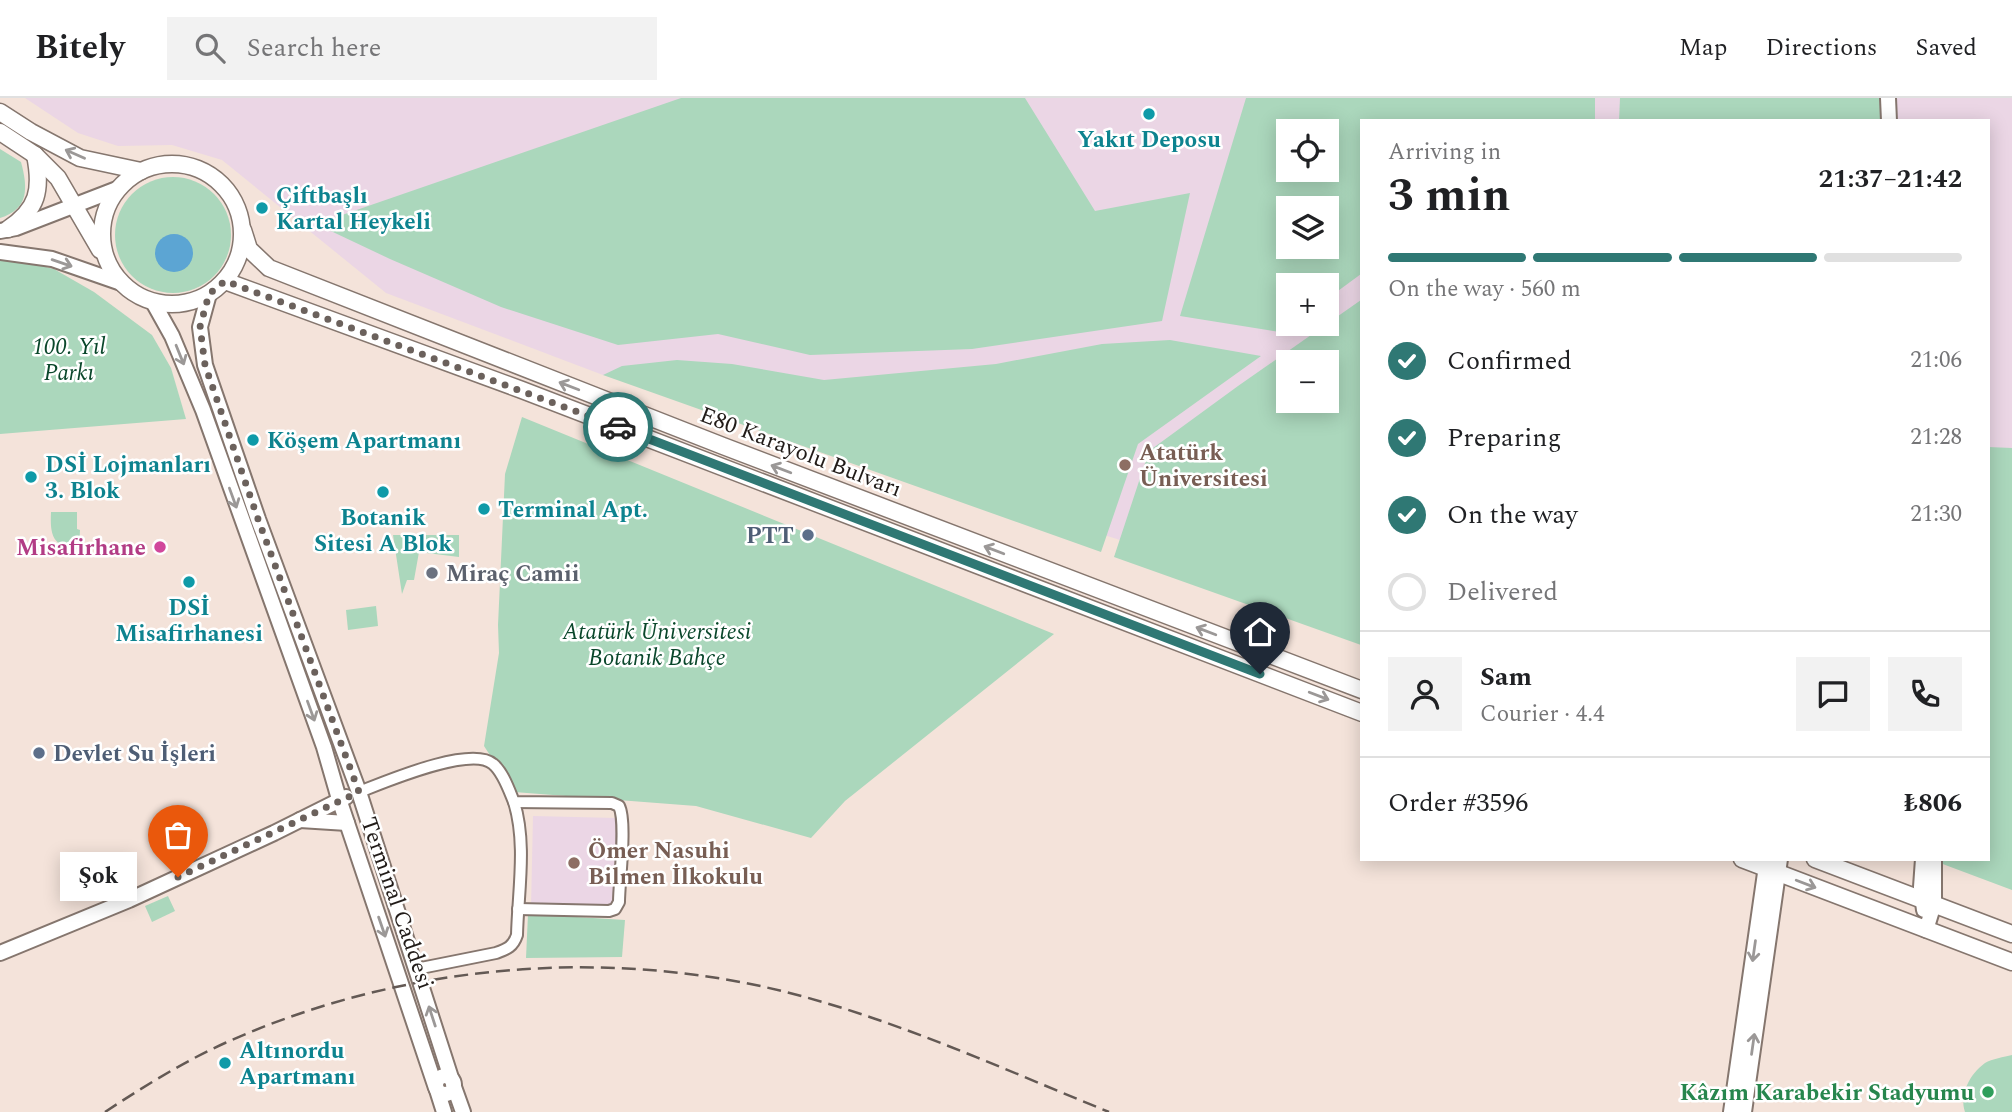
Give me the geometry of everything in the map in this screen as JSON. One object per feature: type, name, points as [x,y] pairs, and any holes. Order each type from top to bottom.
[{"type":"highway","points":[[0,112],[80,158],[141,171]]},
{"type":"highway","points":[[0,132],[35,155],[58,178],[107,262],[121,283],[136,295],[153,302],[172,305],[192,302],[209,294],[225,281],[235,266],[241,249],[243,230],[232,196],[220,182],[202,170],[182,164],[161,164],[141,171],[117,190],[107,206],[102,224],[101,244],[107,262]]},
{"type":"highway","points":[[4,230],[27,214],[34,204],[38,186],[35,155]]},
{"type":"highway","name":"E80 Karayolu Bulvarı","points":[[243,230],[249,249],[268,268],[723,446],[1360,689]]},
{"type":"highway","name":"E80 Karayolu Bulvarı","points":[[225,281],[522,390],[1360,712]]},
{"type":"highway","points":[[1752,861],[1772,865],[1926,930],[2012,962]]},
{"type":"highway","points":[[1820,861],[2012,933]]},
{"type":"main road","points":[[1888,98],[1889,119]]},
{"type":"main road","points":[[4,230],[117,190]]},
{"type":"main road","points":[[0,252],[52,259],[121,283]]},
{"type":"main road","name":"Terminal Caddesi","points":[[209,294],[200,327],[205,365],[258,519],[359,792],[463,1112]]},
{"type":"main road","name":"Terminal Caddesi","points":[[153,302],[172,336],[203,410],[324,747],[444,1112]]},
{"type":"main road","points":[[0,953],[129,900],[359,792]]},
{"type":"main road","points":[[296,820],[347,823]]},
{"type":"main road","points":[[1923,861],[1928,902]]},
{"type":"main road","points":[[1926,930],[1934,861]]},
{"type":"main road","points":[[1731,1112],[1772,865]]},
{"type":"main road","points":[[1744,1112],[1772,865]]},
{"type":"main road","points":[[437,1089],[440,1078],[448,1077],[453,1083]]},
{"type":"street","points":[[359,792],[413,772],[472,757],[494,764],[514,802],[519,820],[517,935],[514,944],[508,949],[479,957],[416,969]]},
{"type":"street","points":[[514,802],[612,803],[619,806],[621,812],[617,907],[609,911],[517,909]]},
{"type":"shaded area","name":"Atatürk Üniversitesi","points":[[25,98],[2012,98],[2012,859],[1990,850],[1990,119],[1360,119],[1360,617],[603,375],[386,293],[222,160],[172,145],[118,146],[78,133]]},
{"type":"shaded area","name":"Ömer Nasuhi Bilmen İlkokulu","points":[[533,816],[617,818],[614,909],[531,908]]},
{"type":"green space","points":[[681,98],[1025,98],[1095,211],[1190,193],[1162,321],[972,349],[810,355],[718,334],[618,345],[501,307],[316,224]]},
{"type":"green space","points":[[1246,98],[1595,98],[1595,119],[1360,119],[1360,275],[1339,290],[1339,273],[1276,273],[1276,331],[1180,316]]},
{"type":"green space","points":[[1620,98],[1880,98],[1881,119],[1619,119]]},
{"type":"green space","points":[[0,149],[21,162],[25,189],[16,209],[0,218]]},
{"type":"green space","points":[[173,177],[195,182],[214,194],[226,213],[231,235],[226,257],[214,276],[195,288],[173,293],[151,288],[132,276],[120,257],[115,235],[120,213],[132,194],[151,182]]},
{"type":"green space","name":"100. Yıl Parkı","points":[[18,260],[54,269],[94,292],[152,335],[171,368],[186,419],[0,434],[0,261]]},
{"type":"green space","points":[[1360,301],[1360,645],[1114,557],[1149,451],[1276,359],[1276,413],[1339,413],[1339,350],[1289,350],[1310,336],[1339,336],[1339,315]]},
{"type":"green space","points":[[1170,340],[1261,356],[1138,444],[1101,552],[603,375],[622,366],[677,360],[732,364],[824,380],[996,364],[1102,344]]},
{"type":"green space","name":"Atatürk Üniversitesi Botanik Bahçe","points":[[522,417],[1054,634],[845,801],[811,838],[696,806],[514,792],[484,746],[499,653],[505,474]]},
{"type":"green space","points":[[1990,447],[2012,448],[2012,890],[1940,863],[1990,861]]},
{"type":"green space","points":[[51,512],[77,512],[79,549],[63,546],[54,538]]},
{"type":"green space","points":[[393,535],[459,535],[459,557],[419,552],[414,580],[407,580],[402,594]]},
{"type":"green space","points":[[376,606],[378,626],[348,630],[346,610]]},
{"type":"green space","points":[[168,896],[175,911],[152,922],[145,906]]},
{"type":"green space","points":[[528,914],[625,920],[622,957],[526,958]]},
{"type":"green space","name":"Kâzım Karabekir Stadyumu","points":[[2012,1055],[2012,1112],[1965,1112],[1963,1098],[1975,1073],[1988,1062]]},
{"type":"water","points":[[174,234],[188,239],[193,253],[188,267],[174,272],[160,267],[155,253],[160,239]]},
{"type":"railway","points":[[105,1112],[194,1058],[291,1017],[360,996],[430,980],[501,971],[573,967],[645,970],[716,978],[827,1003],[909,1031],[1109,1112]]},
{"type":"way so far","points":[[178,877],[359,792],[258,519],[205,365],[200,327],[209,294],[225,281],[618,427]]},
{"type":"place","name":"Yakıt Deposu","points":[[1149,114]]},
{"type":"place","name":"Çiftbaşlı Kartal Heykeli","points":[[262,208]]},
{"type":"place","name":"Köşem Apartmanı","points":[[253,440]]},
{"type":"place","name":"Atatürk Üniversitesi","points":[[1125,465]]},
{"type":"place","name":"DSİ Lojmanları 3. Blok","points":[[31,477]]},
{"type":"place","name":"Botanik Sitesi A Blok","points":[[383,492]]},
{"type":"place","name":"Terminal Apt.","points":[[484,509]]},
{"type":"place","name":"PTT","points":[[808,535]]},
{"type":"place","name":"Misafirhane","points":[[160,547]]},
{"type":"place","name":"Miraç Camii","points":[[432,573]]},
{"type":"place","name":"DSİ Misafirhanesi","points":[[189,582]]},
{"type":"place","name":"Devlet Su İşleri","points":[[39,753]]},
{"type":"place","name":"Ömer Nasuhi Bilmen İlkokulu","points":[[574,863]]},
{"type":"place","name":"Şok","points":[[178,877]]},
{"type":"place","name":"Altınordu Apartmanı","points":[[225,1063]]},
{"type":"place","name":"Kâzım Karabekir Stadyumu","points":[[1988,1092]]},
{"type":"route","points":[[618,427],[1260,674]]}]
